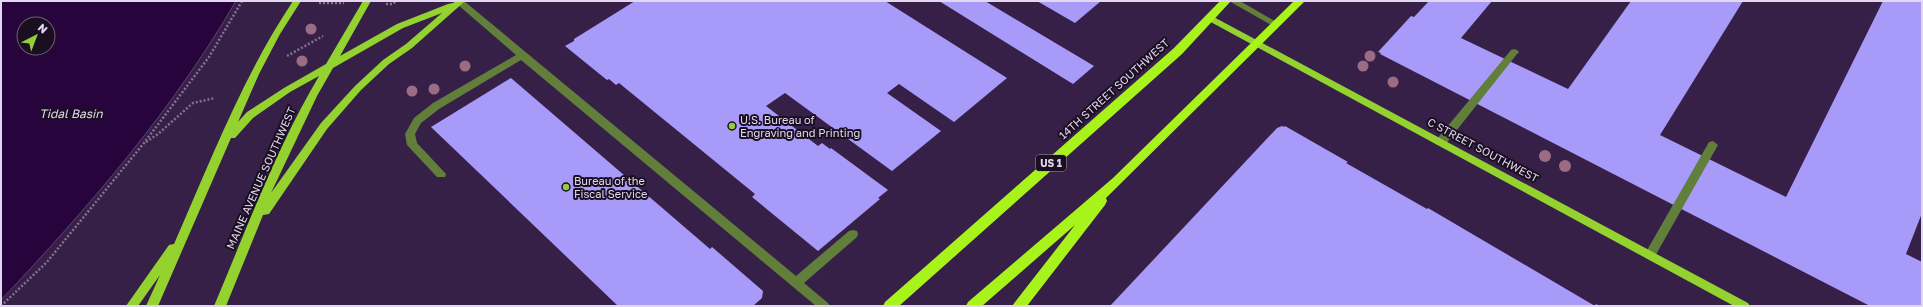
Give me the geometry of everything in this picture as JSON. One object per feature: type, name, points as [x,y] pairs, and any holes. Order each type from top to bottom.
[{"type":"highway","name":"14TH STREET SOUTHWEST","points":[[890,306],[1178,51],[1226,1]]},
{"type":"highway","points":[[973,306],[1117,181],[1256,42],[1300,1]]},
{"type":"highway","points":[[1019,306],[1117,181]]},
{"type":"main road","points":[[152,306],[226,141],[254,74],[276,33],[297,1]]},
{"type":"main road","name":"MAINE AVENUE SOUTHWEST","points":[[220,306],[254,227],[276,170],[312,96],[367,1]]},
{"type":"main road","points":[[226,141],[250,115],[267,102],[400,26],[461,2]]},
{"type":"main road","points":[[254,227],[324,126],[358,88],[386,62],[409,46],[461,2]]},
{"type":"main road","name":"C STREET SOUTHWEST","points":[[1210,18],[1744,306]]},
{"type":"main road","points":[[132,306],[186,228]]},
{"type":"lane","points":[[1233,1],[1276,24]]},
{"type":"lane","points":[[461,2],[522,55],[824,306]]},
{"type":"lane","points":[[1441,142],[1514,52]]},
{"type":"lane","points":[[441,174],[412,145],[410,134],[417,121],[436,106],[522,55]]},
{"type":"lane","points":[[1650,255],[1713,144]]},
{"type":"lane","points":[[796,283],[853,234]]},
{"type":"path","points":[[1,306],[47,262],[144,143],[209,57],[242,1]]},
{"type":"path","points":[[384,4],[393,4],[396,1]]},
{"type":"path","points":[[319,3],[345,3]]},
{"type":"path","points":[[284,58],[328,34]]},
{"type":"path","points":[[144,143],[158,134],[193,102],[214,98]]},
{"type":"water","name":"Tidal Basin","points":[[1,1],[236,1],[185,81],[156,120],[97,194],[1,300]]},
{"type":"building","name":"U.S. Bureau of Engraving and Printing","points":[[635,1],[885,1],[1007,78],[954,122],[899,84],[887,93],[941,131],[892,171],[785,93],[766,106],[818,146],[822,143],[830,149],[831,148],[888,190],[878,198],[880,199],[818,251],[752,197],[755,194],[619,83],[616,85],[609,79],[607,80],[565,46]]},
{"type":"building","points":[[939,1],[985,1],[1094,66],[1073,84]]},
{"type":"building","points":[[1037,1],[1101,1],[1075,23]]},
{"type":"building","points":[[1429,1],[1492,1],[1461,38],[1568,89],[1631,1],[1743,1],[1660,135],[1786,197],[1883,1],[1922,1],[1922,213],[1906,254],[1922,262],[1922,306],[1870,306],[1380,54],[1381,53],[1378,52],[1411,16],[1414,17]]},
{"type":"building","name":"Bureau of the Fiscal Service","points":[[511,78],[710,249],[712,247],[763,291],[762,298],[753,306],[618,306],[431,127]]},
{"type":"building","points":[[1285,126],[1348,162],[1346,163],[1427,209],[1428,208],[1595,306],[1110,306],[1277,128]]},
{"type":"place","name":"U.S. Bureau of Engraving and Printing","points":[[732,126]]},
{"type":"place","name":"Bureau of the Fiscal Service","points":[[566,187]]}]
